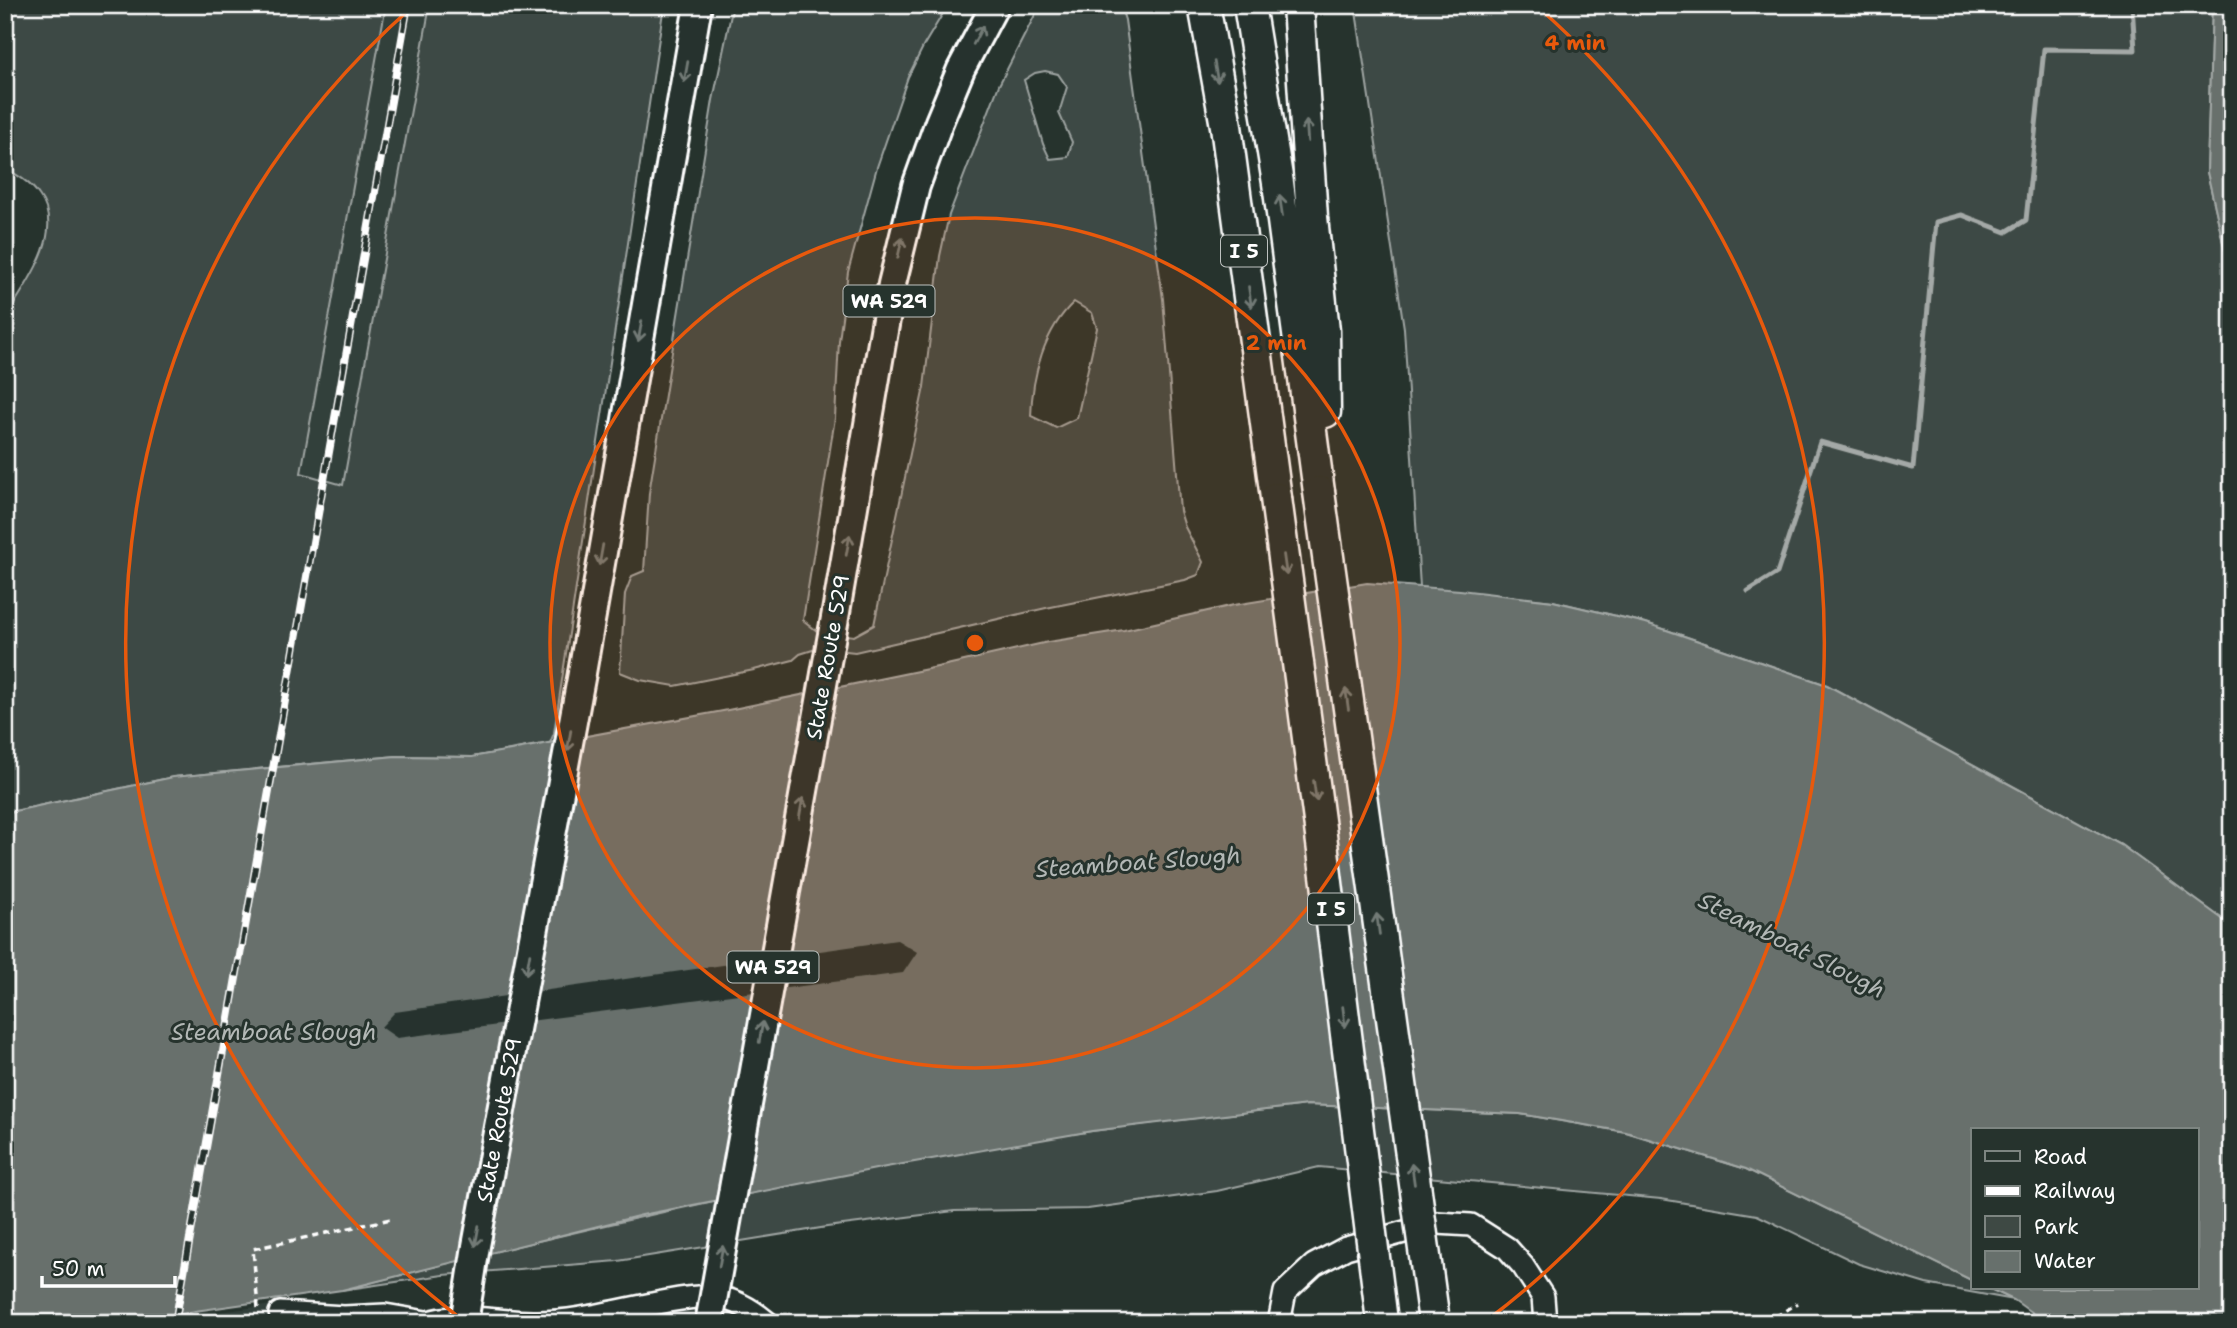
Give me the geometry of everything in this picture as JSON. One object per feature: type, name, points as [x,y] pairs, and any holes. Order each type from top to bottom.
[{"type":"highway","name":"I 5","points":[[1204,5],[1226,126],[1322,844],[1382,1322]]},
{"type":"highway","name":"I 5","points":[[1249,5],[1274,159],[1434,1319]]},
{"type":"highway","points":[[1298,5],[1312,217],[1324,331],[1326,425],[1320,492]]},
{"type":"main road","name":"State Route 529","points":[[464,1323],[475,1246],[582,673],[698,5]]},
{"type":"main road","name":"State Route 529","points":[[709,1323],[892,284],[916,186],[939,121],[961,69],[995,5]]},
{"type":"street","points":[[1279,1323],[1285,1292],[1314,1265],[1346,1248],[1437,1223],[1471,1225],[1507,1248],[1523,1266],[1543,1297],[1545,1323]]},
{"type":"street","points":[[280,1313],[344,1317],[385,1315],[426,1322],[443,1318],[539,1322],[678,1299],[721,1298],[742,1305],[768,1323]]},
{"type":"path","points":[[258,1308],[253,1249],[391,1219]]},
{"type":"path","points":[[1765,1323],[1798,1303]]},
{"type":"shaded area","points":[[386,5],[430,5],[343,485],[301,473]]},
{"type":"shaded area","points":[[411,1304],[407,1323],[207,1323],[212,1313],[272,1305]]},
{"type":"green space","points":[[5,5],[386,5],[301,473],[343,485],[430,5],[664,5],[554,733],[550,743],[472,757],[396,756],[173,777],[5,813],[5,318],[40,258],[48,225],[46,210],[36,191],[5,168]]},
{"type":"green space","points":[[733,5],[948,5],[908,77],[877,167],[848,272],[839,341],[835,418],[803,620],[817,631],[854,636],[874,625],[924,387],[940,256],[949,215],[999,85],[1040,5],[1120,5],[1125,20],[1163,299],[1180,511],[1203,562],[1198,575],[855,652],[819,648],[800,654],[793,660],[675,686],[640,680],[620,672],[625,594],[632,576],[644,571],[649,493],[713,100]],"holes":[[[1045,71],[1058,74],[1067,87],[1059,113],[1072,142],[1068,157],[1050,159],[1024,80],[1035,73]],[[1074,302],[1092,313],[1097,328],[1077,418],[1056,428],[1031,416],[1034,385],[1047,340]]]},
{"type":"green space","points":[[1355,5],[2212,5],[2207,172],[2232,282],[2232,926],[2121,845],[1827,685],[1646,623],[1553,601],[1420,587],[1404,328]]},
{"type":"green space","points":[[1307,1105],[1520,1114],[1626,1132],[1746,1169],[1971,1280],[1971,1290],[1992,1290],[2014,1300],[1926,1284],[1859,1264],[1757,1215],[1661,1199],[1319,1167],[1217,1191],[1088,1209],[954,1211],[827,1227],[618,1261],[443,1275],[342,1290],[621,1222],[809,1181],[997,1146],[1145,1124]]},
{"type":"water","points":[[2212,5],[2232,5],[2232,282],[2207,172]]},
{"type":"water","name":"Steamboat Slough","points":[[1367,583],[1553,601],[1646,623],[1827,685],[2121,845],[2232,926],[2232,1323],[2046,1323],[2014,1300],[1992,1290],[2198,1290],[2198,1128],[1971,1128],[1971,1280],[1746,1169],[1626,1132],[1520,1114],[1307,1105],[1092,1131],[886,1167],[642,1215],[342,1290],[195,1311],[149,1323],[5,1323],[5,813],[173,777],[396,756],[472,757],[723,711],[1048,642],[1124,630],[1234,605]]},
{"type":"pier","points":[[897,940],[917,952],[903,973],[397,1038],[381,1027],[395,1012]]},
{"type":"waterway","points":[[1748,591],[1777,573],[1820,442],[1913,468],[1936,222],[1962,215],[2006,232],[2026,220],[2044,49],[2135,50],[2132,5]]},
{"type":"railway","points":[[175,1323],[408,5]]}]
